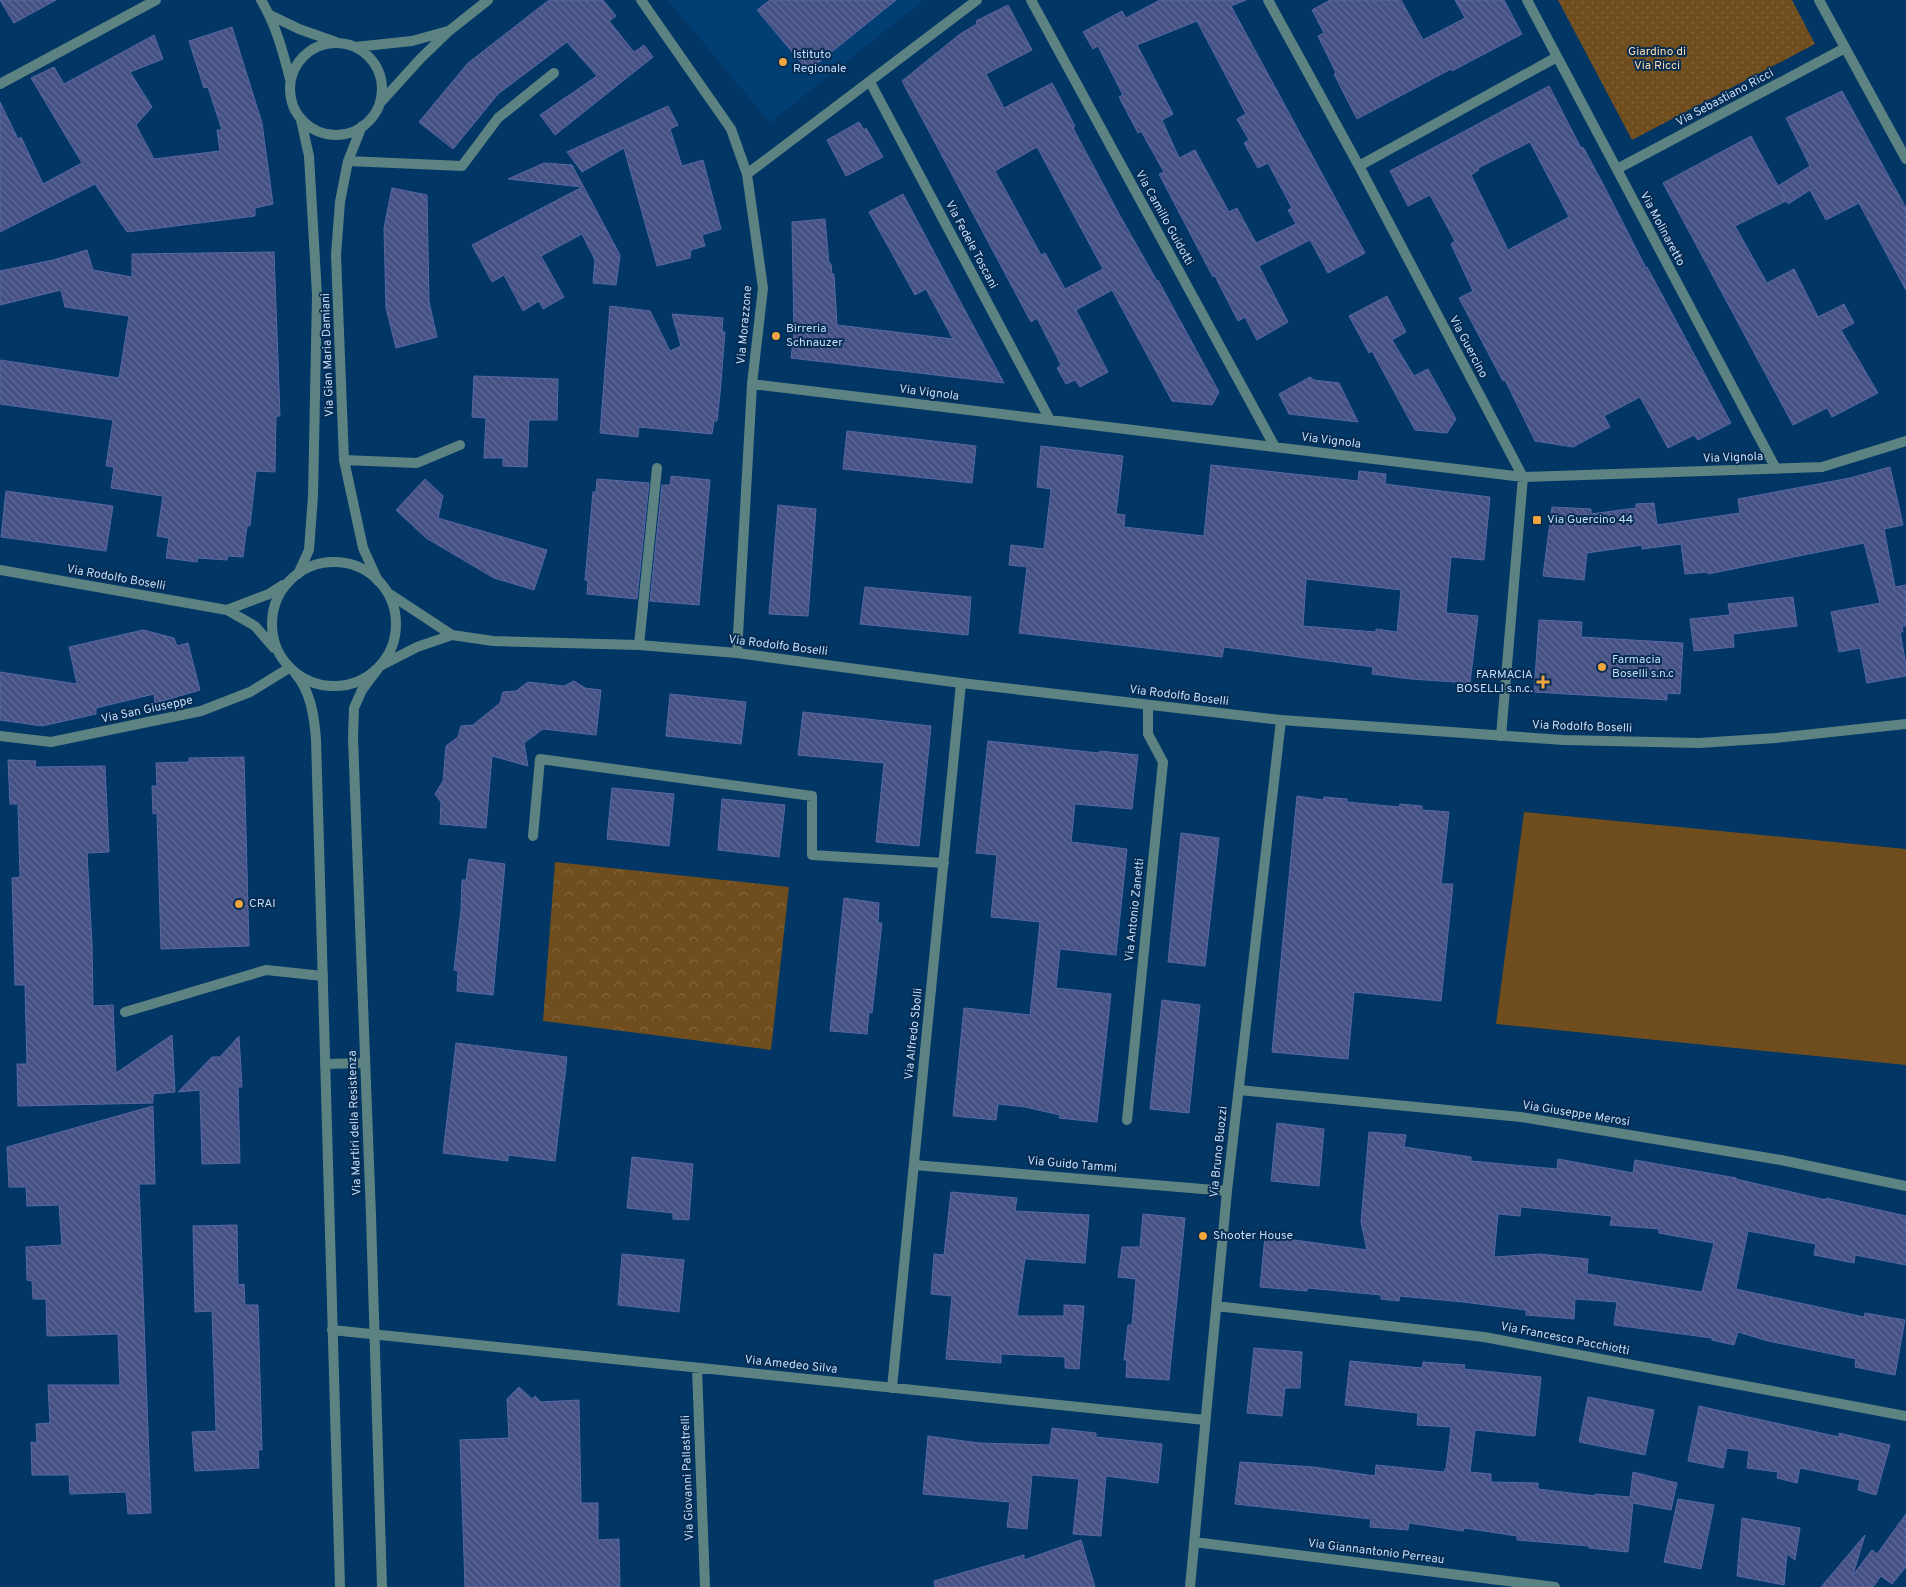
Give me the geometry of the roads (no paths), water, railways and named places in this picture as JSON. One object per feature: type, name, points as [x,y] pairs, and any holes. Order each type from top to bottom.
[{"type":"street","points":[[0,84],[156,0]]},
{"type":"street","name":"Via Gian Maria Damiani","points":[[261,0],[270,15],[280,41],[290,79],[291,101],[301,120],[309,156],[317,295],[313,496],[309,550],[298,574]]},
{"type":"street","points":[[355,47],[412,42],[448,31],[488,0]]},
{"type":"street","name":"Via Morazzone","points":[[641,0],[731,129],[747,174],[763,288],[752,384],[736,653]]},
{"type":"street","points":[[747,174],[977,0]]},
{"type":"street","name":"Via Camillo Guidotti","points":[[1031,0],[1275,447]]},
{"type":"street","name":"Via Guercino","points":[[1268,0],[1359,166],[1523,477]]},
{"type":"street","name":"Via Molinaretto","points":[[1527,0],[1776,469]]},
{"type":"street","points":[[1820,0],[1906,159]]},
{"type":"street","points":[[270,15],[299,29],[355,47],[366,54],[378,71],[382,92],[379,105]]},
{"type":"street","name":"Via Gian Maria Damiani","points":[[378,581],[363,548],[344,460],[336,255],[340,202],[348,161],[362,126],[421,58],[448,31]]},
{"type":"street","points":[[290,79],[297,65],[307,53],[316,47],[339,43]]},
{"type":"street","name":"Via Sebastiano Ricci","points":[[1617,169],[1845,48]]},
{"type":"street","points":[[1359,166],[1557,57]]},
{"type":"street","points":[[348,161],[462,166],[498,118],[554,73]]},
{"type":"street","name":"Via Fedele Toscani","points":[[870,82],[1050,420]]},
{"type":"street","points":[[301,120],[309,127],[330,135],[351,133],[362,126]]},
{"type":"street","name":"Via Vignola","points":[[752,384],[1523,477],[1822,467],[1906,441]]},
{"type":"street","points":[[344,460],[417,463],[460,445]]},
{"type":"street","points":[[639,645],[657,468]]},
{"type":"street","points":[[1502,736],[1523,477]]},
{"type":"street","points":[[227,610],[269,594],[298,574],[311,567],[325,563],[340,562],[354,566],[367,572],[378,581],[387,593],[393,606],[396,621],[391,649],[380,666],[362,680],[349,685],[335,686],[307,681],[292,671]]},
{"type":"street","name":"Via Rodolfo Boselli","points":[[0,570],[227,610],[264,634],[281,657]]},
{"type":"street","points":[[289,582],[279,596],[273,610],[271,624],[273,638],[281,657],[306,690],[315,726],[340,1587]]},
{"type":"street","name":"Via Rodolfo Boselli","points":[[387,593],[452,635],[492,641],[639,645],[736,653],[1281,720],[1563,740],[1699,743],[1776,738],[1906,724]]},
{"type":"street","name":"Via Rodolfo Boselli","points":[[380,666],[417,647],[452,635]]},
{"type":"street","name":"Via Martiri della Resistenza","points":[[380,666],[362,690],[354,708],[353,723],[382,1587]]},
{"type":"street","name":"Via San Giuseppe","points":[[0,736],[51,742],[201,711],[250,692],[292,671]]},
{"type":"street","name":"Via Alfredo Sbolli","points":[[892,1388],[961,682]]},
{"type":"street","name":"Via Antonio Zanetti","points":[[1127,1120],[1163,762],[1148,734],[1148,705]]},
{"type":"street","name":"Via Bruno Buozzi","points":[[1190,1587],[1227,1191],[1281,720]]},
{"type":"street","points":[[532,836],[540,759],[812,796],[812,855],[944,863]]},
{"type":"street","points":[[125,1012],[266,970],[323,976]]},
{"type":"street","points":[[325,1064],[365,1064]]},
{"type":"street","name":"Via Giuseppe Merosi","points":[[1239,1090],[1521,1118],[1782,1160],[1906,1186]]},
{"type":"street","name":"Via Guido Tammi","points":[[914,1165],[1227,1191]]},
{"type":"street","name":"Via Francesco Pacchiotti","points":[[1216,1306],[1484,1336],[1906,1416]]},
{"type":"street","name":"Via Amedeo Silva","points":[[332,1330],[1206,1420]]},
{"type":"street","name":"Via Giovanni Pallastrelli","points":[[697,1368],[705,1587]]},
{"type":"street","name":"Via Giannantonio Perreau","points":[[1194,1542],[1555,1587]]},
{"type":"place","name":"Istituto Regionale","points":[[783,62]]},
{"type":"place","name":"Birreria Schnauzer","points":[[776,336]]},
{"type":"place","name":"Via Guercino 44","points":[[1537,520]]},
{"type":"place","name":"Farmacia Boselli s.n.c","points":[[1602,667]]},
{"type":"place","name":"FARMACIA BOSELLI s.n.c.","points":[[1543,682]]},
{"type":"place","name":"CRAI","points":[[239,904]]},
{"type":"place","name":"Shooter House","points":[[1203,1236]]},
{"type":"park label","name":"Giardino di Via Ricci","points":[[1657,59]]}]
